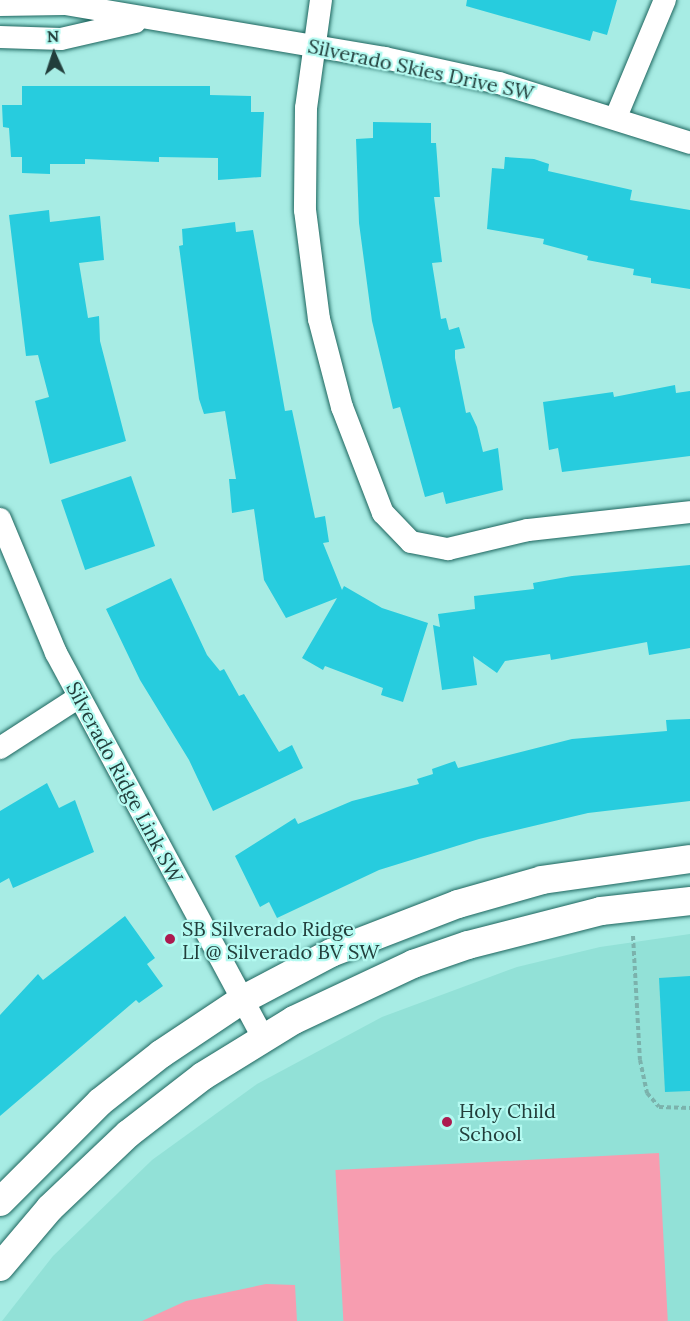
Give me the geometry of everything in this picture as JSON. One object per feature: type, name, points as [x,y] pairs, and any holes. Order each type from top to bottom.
[{"type":"street","points":[[321,0],[312,44],[305,210],[319,319],[357,452],[394,529],[411,542],[448,549],[528,530],[690,512]]},
{"type":"street","points":[[616,117],[665,0]]},
{"type":"street","name":"Silverado Skies Drive SW","points":[[0,4],[65,4],[145,20],[312,44],[499,83],[616,117],[690,143]]},
{"type":"street","name":"Silverado Skies Drive SW","points":[[0,37],[61,39],[145,20]]},
{"type":"street","name":"Silverado Ridge Link SW","points":[[0,519],[35,610],[79,697],[262,1038]]},
{"type":"street","points":[[0,748],[79,697]]},
{"type":"street","points":[[0,1202],[100,1102],[161,1054],[242,1000],[331,953],[458,904],[587,871],[690,859]]},
{"type":"street","points":[[0,1267],[50,1208],[128,1134],[262,1038],[336,998],[468,945],[601,911],[690,901]]},
{"type":"path","points":[[633,936],[640,1060],[647,1093],[659,1107],[690,1108]]},
{"type":"shaded area","name":"Holy Child School","points":[[690,934],[690,1321],[2,1321],[53,1256],[152,1160],[257,1084],[382,1017],[517,967],[600,947]]},
{"type":"shaded area","points":[[659,1153],[668,1321],[343,1321],[335,1170]]},
{"type":"shaded area","points":[[266,1284],[295,1285],[297,1321],[142,1321],[186,1301]]},
{"type":"building","points":[[467,0],[617,0],[607,35],[593,31],[590,41],[466,6]]},
{"type":"building","points":[[22,86],[210,86],[210,95],[251,96],[251,112],[264,112],[261,177],[218,180],[218,158],[159,157],[159,162],[85,159],[85,164],[50,164],[50,174],[22,173],[22,157],[11,157],[9,128],[3,127],[2,105],[22,105]]},
{"type":"building","points":[[373,122],[431,123],[431,143],[436,143],[440,197],[434,197],[442,262],[432,263],[441,319],[446,318],[449,330],[459,327],[465,348],[455,350],[455,358],[466,413],[470,412],[477,427],[483,452],[498,448],[503,490],[446,504],[443,492],[425,497],[400,407],[393,409],[372,321],[359,223],[356,139],[373,138]]},
{"type":"building","points":[[505,157],[534,159],[549,164],[548,171],[632,190],[630,200],[690,210],[690,289],[651,283],[651,278],[633,275],[634,269],[587,260],[588,256],[543,244],[544,239],[487,229],[492,168],[504,169]]},
{"type":"building","points":[[49,210],[50,222],[100,216],[104,260],[79,263],[88,318],[99,316],[100,341],[126,441],[50,464],[35,401],[49,397],[38,355],[26,356],[9,215]]},
{"type":"building","points":[[235,222],[236,232],[253,230],[285,411],[292,410],[315,518],[325,516],[329,542],[323,543],[342,590],[344,586],[382,608],[428,623],[403,702],[381,695],[383,688],[325,666],[323,670],[302,658],[337,598],[286,618],[264,580],[254,509],[232,513],[229,479],[236,479],[225,411],[204,414],[199,399],[179,246],[183,245],[182,229]]},
{"type":"building","points":[[675,385],[676,393],[690,391],[690,456],[562,472],[558,448],[549,450],[543,402],[613,392],[614,397]]},
{"type":"building","points":[[131,476],[155,546],[85,570],[61,500]]},
{"type":"building","points":[[690,565],[690,648],[649,655],[647,642],[551,660],[550,654],[505,661],[497,673],[473,656],[477,685],[442,690],[433,625],[440,627],[438,614],[475,609],[474,596],[534,589],[533,583],[572,576]]},
{"type":"building","points":[[171,578],[207,655],[220,671],[224,669],[239,696],[244,694],[279,752],[292,745],[303,768],[213,811],[189,760],[140,680],[106,609]]},
{"type":"building","points":[[690,719],[690,801],[588,813],[479,839],[379,870],[277,918],[269,902],[260,907],[235,856],[295,818],[298,824],[352,801],[419,784],[417,779],[433,774],[432,769],[455,761],[458,768],[572,739],[667,731],[666,720]]},
{"type":"building","points":[[47,783],[59,808],[75,800],[94,852],[13,888],[9,878],[0,883],[0,811]]},
{"type":"building","points":[[125,916],[155,958],[147,964],[163,986],[139,1003],[136,1000],[0,1116],[0,1015],[38,974],[43,980]]},
{"type":"building","points":[[690,976],[690,1091],[665,1092],[659,978]]},
{"type":"place","name":"SB Silverado Ridge LI @ Silverado BV SW","points":[[170,939]]},
{"type":"place","name":"Holy Child School","points":[[447,1122]]}]
